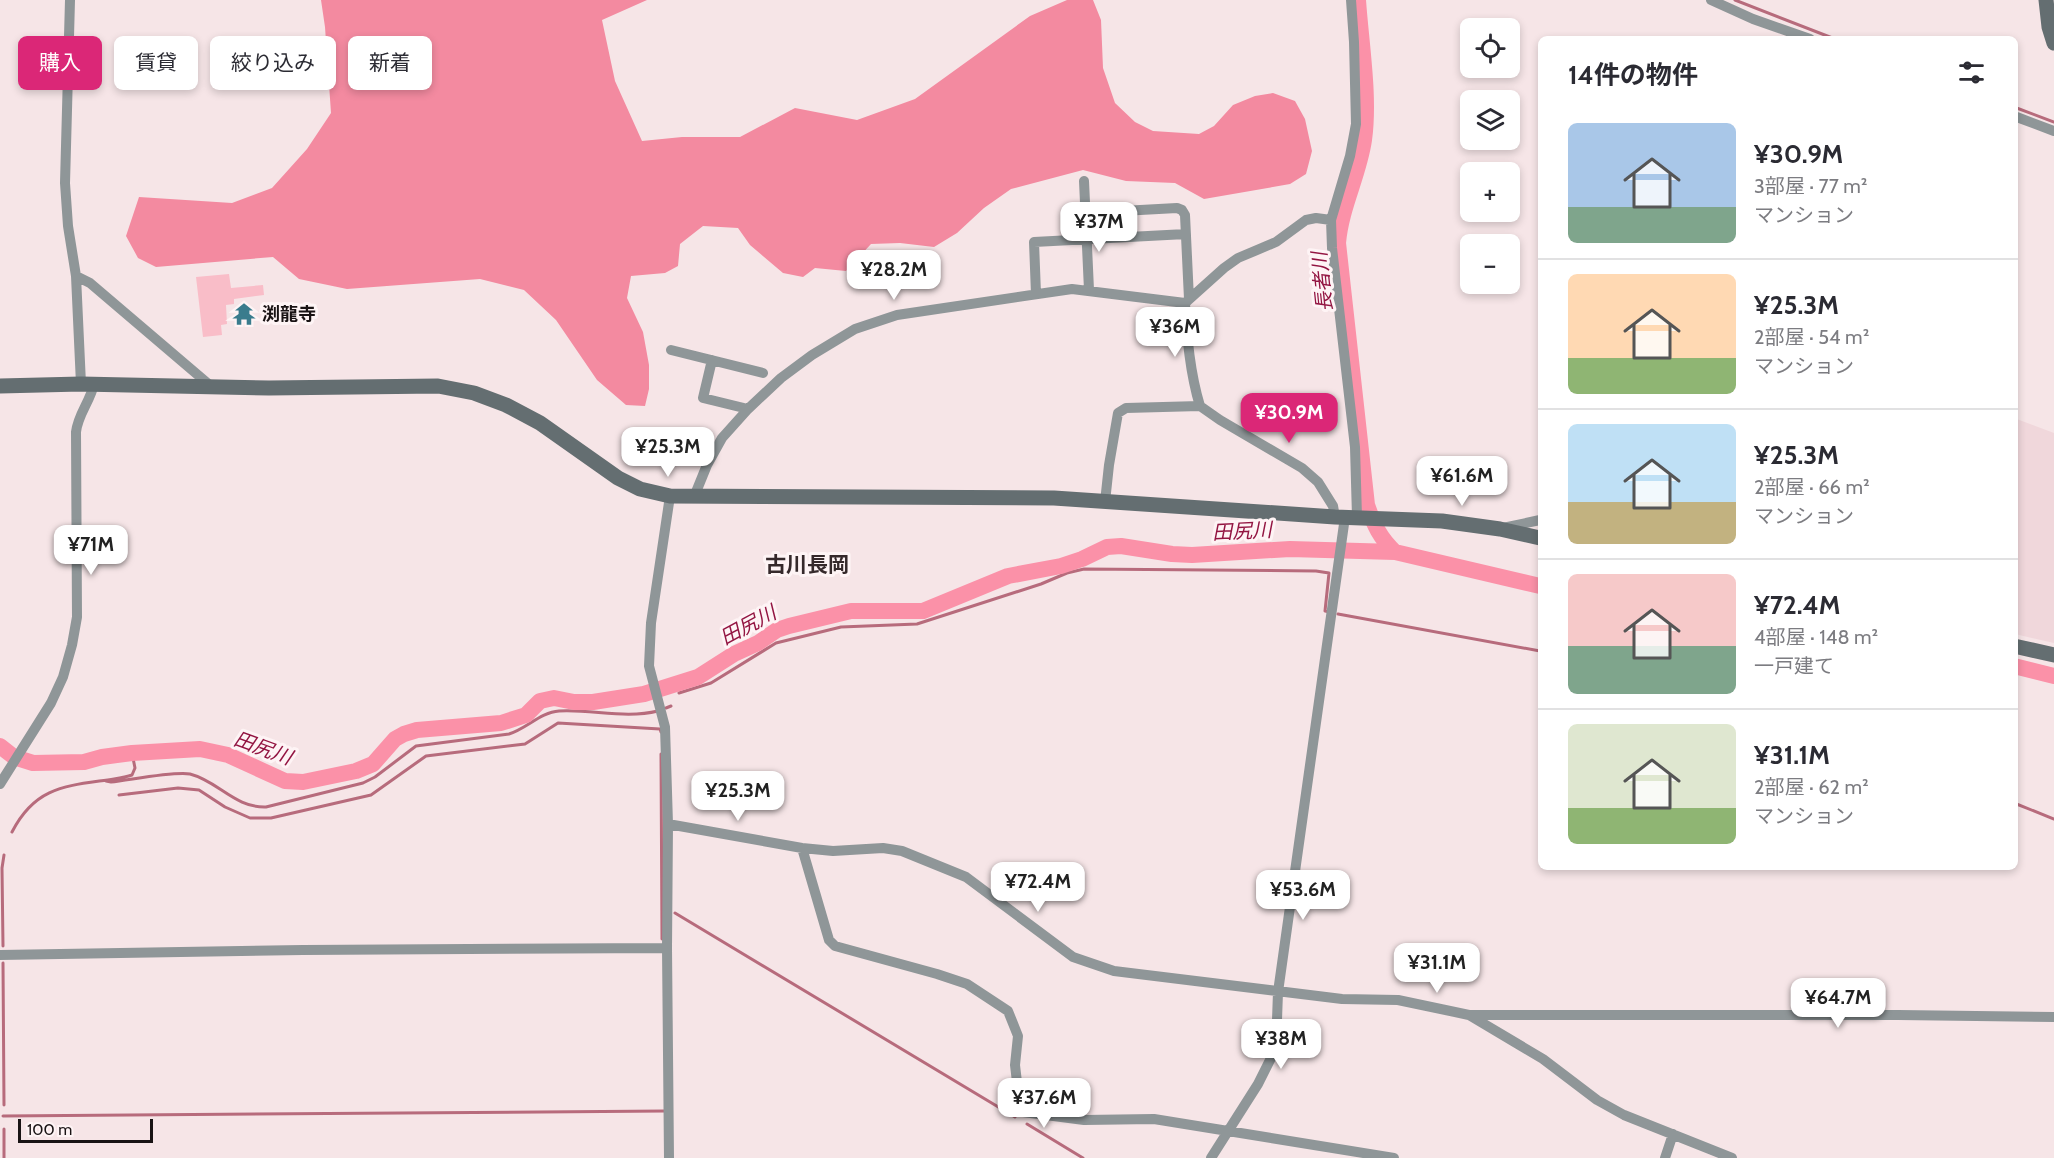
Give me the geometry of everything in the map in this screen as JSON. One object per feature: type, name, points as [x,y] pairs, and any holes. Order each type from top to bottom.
[{"type":"street","points":[[0,784],[51,703],[63,677],[77,617],[76,432],[78,419],[92,395],[87,384],[65,183],[70,0]]},
{"type":"street","points":[[1211,1158],[1258,1084],[1276,1048],[1278,992],[1343,540],[1356,517],[1355,447],[1332,248],[1331,220],[1352,148],[1356,124],[1351,0]]},
{"type":"street","points":[[1711,0],[1763,23],[1801,36]]},
{"type":"street","points":[[2046,0],[2049,27],[2054,43]]},
{"type":"street","points":[[2018,118],[2054,131]]},
{"type":"street","points":[[1084,181],[1089,290]]},
{"type":"street","points":[[1085,213],[1177,208],[1185,215],[1187,342],[1194,388],[1200,406]]},
{"type":"street","points":[[694,497],[707,465],[722,438],[748,409],[781,378],[812,355],[855,329],[897,315],[1072,289],[1187,301],[1231,263],[1276,242],[1306,220],[1316,218],[1331,220]]},
{"type":"street","points":[[1036,294],[1034,242],[1186,234]]},
{"type":"street","points":[[76,276],[90,283],[212,387]]},
{"type":"street","points":[[671,350],[763,373]]},
{"type":"street","points":[[712,360],[703,398],[748,409]]},
{"type":"street","points":[[0,386],[87,384],[212,387],[438,386],[474,393],[506,405],[540,423],[618,478],[640,489],[670,496],[1005,497],[1442,521],[1500,529],[1538,538]]},
{"type":"street","points":[[1105,502],[1118,412],[1126,408],[1200,406],[1302,468],[1318,482],[1333,506],[1356,517]]},
{"type":"street","points":[[669,1158],[667,948],[669,824],[665,727],[649,666],[651,623],[670,496]]},
{"type":"street","points":[[1500,529],[1538,520]]},
{"type":"street","points":[[2018,647],[2054,655]]},
{"type":"street","points":[[669,824],[802,848],[833,851],[884,848],[902,851],[966,877],[1073,957],[1114,971],[1342,999],[1398,1000],[1469,1015],[2054,1017]]},
{"type":"street","points":[[802,848],[829,940],[835,946],[967,984],[1008,1011],[1018,1036],[1015,1065],[1020,1108],[1023,1112],[1084,1120],[1154,1119],[1394,1158]]},
{"type":"street","points":[[0,955],[303,950],[667,948]]},
{"type":"street","points":[[1469,1015],[1543,1059],[1597,1100],[1624,1115],[1732,1158]]},
{"type":"street","points":[[1665,1158],[1673,1134]]},
{"type":"shaded area","points":[[321,0],[647,0],[602,20],[615,81],[642,141],[682,137],[740,137],[795,108],[857,120],[915,99],[1030,16],[1067,0],[1093,0],[1101,20],[1103,68],[1115,103],[1135,122],[1153,131],[1199,134],[1214,126],[1233,105],[1255,96],[1273,93],[1295,101],[1305,119],[1312,151],[1306,174],[1290,184],[1204,199],[1175,183],[1126,181],[1083,170],[1011,189],[984,208],[957,233],[934,247],[900,243],[871,244],[846,271],[815,268],[803,277],[783,273],[750,245],[738,228],[703,226],[680,244],[678,266],[665,273],[631,276],[627,298],[643,332],[649,365],[649,389],[645,406],[626,405],[597,380],[556,320],[524,290],[480,279],[347,289],[299,279],[273,257],[156,267],[138,258],[126,236],[139,197],[232,203],[272,188],[307,149],[331,113],[329,90],[336,90],[336,36],[326,36]]},
{"type":"shaded area","points":[[229,274],[231,288],[263,285],[264,295],[234,299],[234,304],[226,305],[227,324],[221,325],[222,335],[203,337],[196,277]]},
{"type":"shaded area","points":[[2018,420],[2054,433],[2054,643],[2018,635]]},
{"type":"waterway","name":"長者川","points":[[1358,0],[1366,88],[1366,123],[1362,153],[1343,217],[1338,243],[1367,505],[1378,531],[1395,552]]},
{"type":"waterway","points":[[1735,0],[1827,36]]},
{"type":"waterway","points":[[2018,108],[2054,122]]},
{"type":"waterway","name":"田尻川","points":[[0,746],[14,757],[33,763],[84,762],[132,753],[200,749],[228,755],[285,781],[303,782],[356,771],[373,764],[395,739],[417,730],[501,723],[526,715],[540,701],[554,698],[574,702],[593,702],[644,694],[698,677],[734,654],[758,643],[777,630],[789,626],[851,611],[923,611],[1008,576],[1061,566],[1107,547],[1121,546],[1192,555],[1290,549],[1395,552],[1538,586]]},
{"type":"waterway","points":[[679,693],[711,683],[776,643],[841,627],[917,624],[1084,569],[1329,573],[1325,611],[1330,612]]},
{"type":"waterway","points":[[1338,614],[1538,651]]},
{"type":"waterway","name":"田尻川","points":[[2018,667],[2054,676]]},
{"type":"waterway","points":[[666,708],[671,706]]},
{"type":"waterway","points":[[106,781],[190,774],[200,777],[245,803],[266,807],[363,783],[375,777],[416,746],[509,734],[552,712],[633,714],[658,711]]},
{"type":"waterway","points":[[119,795],[178,788],[199,790],[225,807],[250,818],[271,818],[371,795],[426,756],[525,744],[558,723],[660,729],[661,732]]},
{"type":"waterway","points":[[12,832],[32,805],[55,790],[132,775],[135,768],[132,753]]},
{"type":"waterway","points":[[661,754],[662,939]]},
{"type":"waterway","points":[[2018,805],[2054,819]]},
{"type":"waterway","points":[[3,946],[2,868],[4,855]]},
{"type":"waterway","points":[[675,913],[1015,1117]]},
{"type":"waterway","points":[[3,963],[4,1105]]},
{"type":"waterway","points":[[3,1116],[665,1111]]},
{"type":"waterway","points":[[1027,1124],[1083,1158]]},
{"type":"waterway","points":[[4,1129],[4,1158]]},
{"type":"place","name":"渕龍寺","points":[[244,314]]},
{"type":"district","name":"古川長岡","points":[[807,565]]}]
